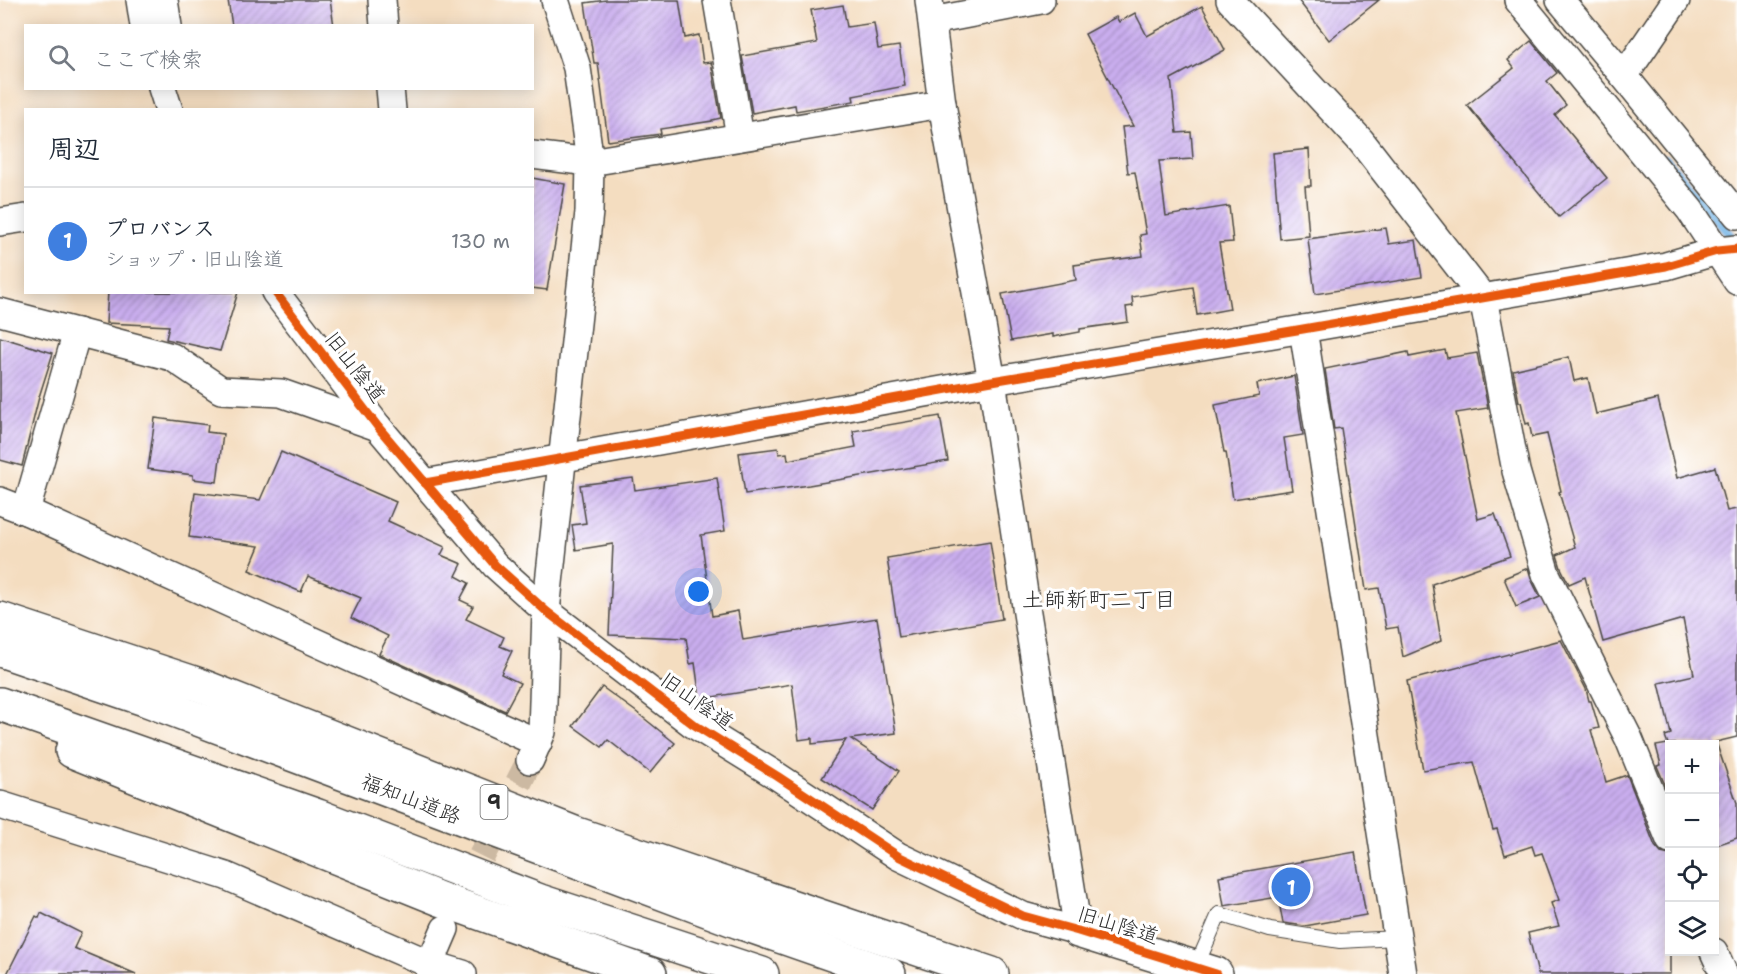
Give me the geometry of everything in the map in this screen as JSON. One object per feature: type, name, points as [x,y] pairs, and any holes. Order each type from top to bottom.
[{"type":"main road","name":"9","points":[[0,619],[197,684],[577,834],[992,974]]},
{"type":"main road","name":"福知山道路","points":[[0,650],[147,700],[739,922],[889,974]]},
{"type":"main road","points":[[0,704],[318,816],[540,900],[748,969]]},
{"type":"main road","points":[[0,722],[440,899],[650,974]]},
{"type":"main road","name":"旧山陰道","points":[[1078,931],[1206,971]]},
{"type":"street","points":[[140,0],[144,24]]},
{"type":"street","points":[[164,0],[168,24]]},
{"type":"street","points":[[382,0],[384,24]]},
{"type":"street","points":[[0,501],[26,511],[534,751],[542,732],[546,611],[589,212],[590,162],[577,68],[555,0]]},
{"type":"street","points":[[717,0],[740,137]]},
{"type":"street","points":[[1041,0],[930,10],[942,104],[992,381],[1078,931]]},
{"type":"street","points":[[1230,0],[1361,141],[1483,298],[1516,471],[1546,574],[1629,739],[1665,828]]},
{"type":"street","points":[[1518,0],[1725,251],[1737,281]]},
{"type":"street","points":[[1560,0],[1737,215]]},
{"type":"street","points":[[1624,76],[1676,0]]},
{"type":"street","points":[[163,90],[168,108]]},
{"type":"street","points":[[177,90],[180,108]]},
{"type":"street","points":[[390,90],[392,108]]},
{"type":"street","points":[[534,155],[590,162],[942,104]]},
{"type":"street","points":[[0,222],[24,218]]},
{"type":"street","points":[[424,483],[992,381],[1666,266],[1725,251]]},
{"type":"street","name":"旧山陰道","points":[[277,294],[378,427],[424,483],[495,565],[546,611],[693,724],[898,856],[1023,916],[1078,931]]},
{"type":"street","points":[[0,312],[171,357],[221,390],[281,393],[378,427]]},
{"type":"street","points":[[1303,329],[1403,974]]},
{"type":"street","points":[[26,511],[77,332]]},
{"type":"street","points":[[0,805],[226,876],[430,969],[463,974]]},
{"type":"street","points":[[430,969],[445,929]]},
{"type":"street","points":[[1716,956],[1724,974]]},
{"type":"lane","points":[[1206,971],[1219,914],[1270,930],[1340,941],[1397,938]]},
{"type":"building","points":[[228,0],[330,0],[334,24],[232,24]]},
{"type":"building","points":[[606,0],[679,0],[685,38],[699,35],[703,63],[711,62],[721,118],[660,129],[661,134],[608,141],[598,63],[594,63],[585,3]]},
{"type":"building","points":[[1298,0],[1379,0],[1329,40]]},
{"type":"building","points":[[843,5],[847,27],[874,23],[878,49],[899,46],[905,86],[853,96],[854,101],[796,111],[795,105],[752,113],[742,56],[817,43],[811,10]]},
{"type":"building","points":[[1202,6],[1225,50],[1171,79],[1177,133],[1191,132],[1193,159],[1159,161],[1166,216],[1229,206],[1233,242],[1219,243],[1230,309],[1197,315],[1193,287],[1132,297],[1133,306],[1126,307],[1128,322],[1080,329],[1080,332],[1053,337],[1053,334],[1011,341],[1002,294],[1076,280],[1074,265],[1143,256],[1140,235],[1146,234],[1135,172],[1128,173],[1122,127],[1133,126],[1085,34],[1116,17],[1119,22],[1135,13],[1147,36]]},
{"type":"building","points":[[1531,41],[1557,73],[1547,81],[1566,105],[1555,115],[1607,178],[1559,217],[1467,105],[1514,68],[1508,60]]},
{"type":"building","points":[[1309,149],[1311,186],[1305,186],[1309,236],[1280,239],[1273,153]]},
{"type":"building","points":[[534,178],[565,184],[547,290],[534,288]]},
{"type":"building","points":[[1386,228],[1389,244],[1416,240],[1422,277],[1315,294],[1308,239]]},
{"type":"building","points":[[108,294],[237,294],[220,351],[166,339],[169,326],[106,323]]},
{"type":"building","points":[[0,337],[53,353],[39,397],[22,466],[0,460]]},
{"type":"building","points":[[1445,350],[1447,358],[1477,353],[1488,408],[1456,413],[1478,519],[1495,514],[1510,556],[1432,584],[1441,641],[1403,657],[1398,627],[1386,629],[1379,588],[1366,590],[1341,428],[1334,429],[1325,369],[1408,352],[1409,357]]},
{"type":"building","points":[[1569,357],[1574,381],[1588,378],[1596,414],[1658,399],[1677,478],[1715,467],[1727,511],[1737,509],[1737,737],[1719,741],[1666,740],[1665,736],[1671,734],[1659,683],[1694,675],[1683,619],[1603,642],[1585,577],[1569,584],[1561,568],[1557,555],[1575,547],[1559,492],[1561,491],[1547,434],[1532,437],[1529,423],[1526,424],[1521,402],[1519,402],[1513,370]]},
{"type":"building","points":[[1294,376],[1303,435],[1284,438],[1292,490],[1233,499],[1226,452],[1224,452],[1215,405],[1259,396],[1257,384]]},
{"type":"building","points":[[940,416],[948,461],[745,494],[739,453],[778,448],[779,454],[787,453],[788,460],[856,447],[853,431]]},
{"type":"building","points":[[155,418],[208,425],[207,432],[223,434],[217,482],[193,479],[193,475],[148,469]]},
{"type":"building","points":[[281,452],[396,502],[388,521],[445,547],[441,555],[462,564],[456,576],[469,583],[460,600],[473,606],[466,619],[504,637],[500,646],[512,651],[501,674],[520,683],[505,711],[379,654],[388,636],[351,618],[361,598],[308,576],[301,592],[249,570],[259,546],[189,537],[195,492],[260,500]]},
{"type":"building","points":[[633,478],[635,490],[717,478],[725,531],[701,535],[712,616],[738,611],[743,640],[877,618],[896,733],[851,739],[899,771],[872,810],[822,778],[846,740],[812,744],[812,738],[799,740],[792,684],[700,699],[695,663],[690,664],[686,638],[609,635],[613,544],[576,550],[572,525],[586,523],[580,485]]},
{"type":"building","points":[[990,541],[1002,619],[899,637],[887,558]]},
{"type":"building","points":[[1528,568],[1540,597],[1516,607],[1504,578]]},
{"type":"building","points":[[1561,640],[1591,701],[1599,728],[1591,730],[1606,782],[1627,775],[1655,846],[1665,854],[1665,956],[1670,956],[1670,974],[1538,974],[1528,933],[1559,926],[1551,903],[1559,900],[1542,853],[1535,855],[1532,846],[1505,855],[1497,829],[1493,830],[1474,762],[1423,770],[1407,681]]},
{"type":"building","points":[[602,687],[675,743],[650,773],[608,740],[602,747],[573,726]]},
{"type":"building","points":[[1665,744],[1665,785],[1657,766],[1661,765],[1656,746]]},
{"type":"building","points":[[1719,751],[1737,803],[1737,838],[1719,844]]},
{"type":"building","points":[[1355,852],[1366,915],[1305,926],[1283,923],[1278,897],[1224,906],[1219,876]]},
{"type":"building","points":[[41,913],[81,933],[74,948],[136,974],[7,974],[36,916],[39,918]]},
{"type":"waterway","points":[[1665,159],[1726,229],[1736,246]]},
{"type":"tunnel","points":[[463,893],[530,760]]},
{"type":"cycle path","points":[[425,483],[992,381],[1666,266],[1717,251],[1737,249]]},
{"type":"cycle path","points":[[277,294],[378,427],[495,565],[546,611],[693,724],[898,856],[1023,916],[1216,974]]},
{"type":"place","name":"プロバンス","points":[[1291,887]]},
{"type":"district","name":"土師新町二丁目","points":[[1099,599]]}]
